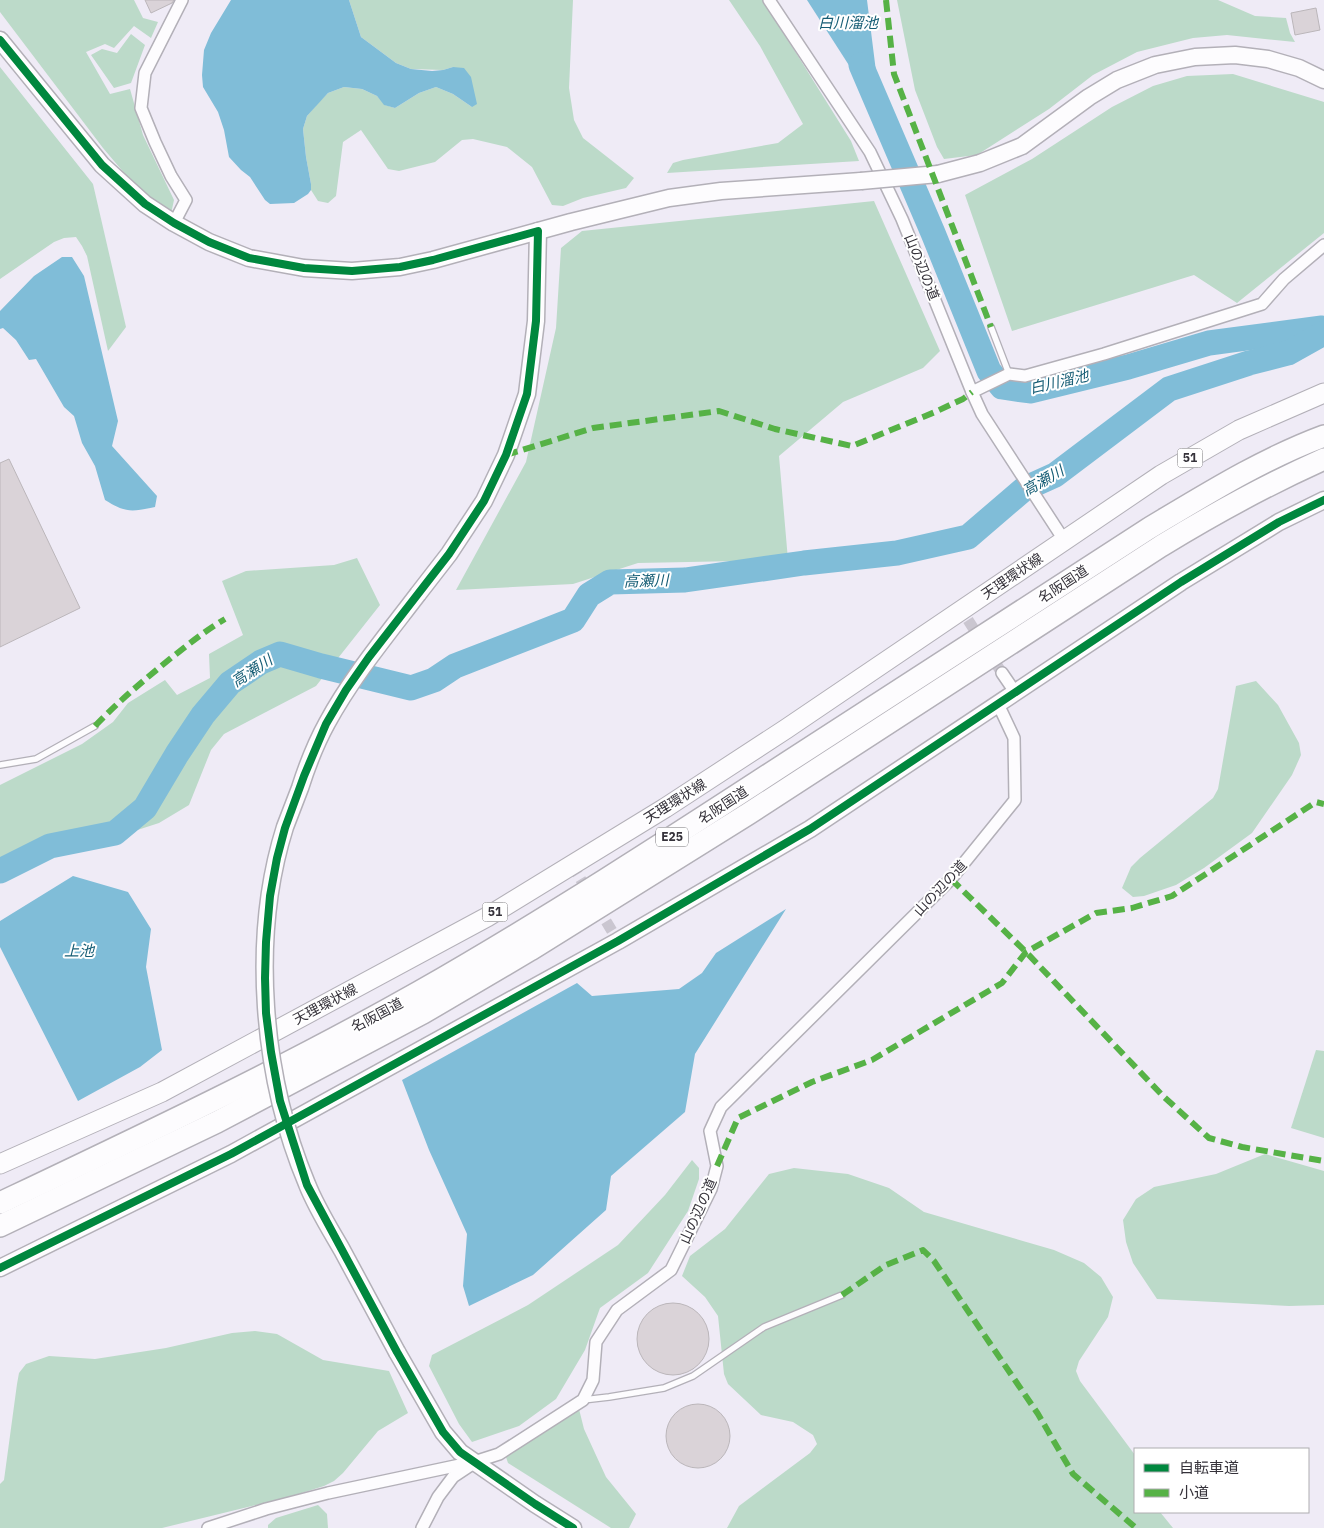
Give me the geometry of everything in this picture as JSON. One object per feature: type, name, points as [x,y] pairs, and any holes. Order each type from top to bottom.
[{"type":"highway","name":"名阪国道","points":[[0,1203],[214,1100],[417,993],[520,933],[631,864],[1148,529],[1262,464],[1324,436]]},
{"type":"highway","name":"名阪国道","points":[[0,1226],[217,1122],[440,1003],[641,882],[1160,546],[1215,513],[1272,483],[1324,459]]},
{"type":"highway","points":[[1272,483],[1324,467]]},
{"type":"main road","name":"天理環状線","points":[[0,1164],[162,1092],[487,918],[665,808],[965,615],[1064,540],[1161,475],[1239,430],[1324,393]]},
{"type":"street","points":[[174,223],[186,200],[167,168],[141,108],[145,74],[182,0]]},
{"type":"street","name":"山の辺の道","points":[[769,0],[870,152],[902,218],[982,414],[1064,540]]},
{"type":"street","points":[[0,40],[102,165],[145,204],[174,223],[209,242],[249,258],[304,268],[352,271],[400,267],[433,260],[603,213],[669,198],[721,191],[938,174],[980,163],[1022,146],[1117,80],[1155,65],[1195,56],[1235,55],[1268,59],[1299,68],[1324,80]]},
{"type":"street","points":[[538,231],[536,321],[527,394],[506,455],[484,501],[449,554],[369,657],[346,690],[326,724],[285,828],[270,896],[265,978],[266,1013],[280,1101],[307,1185],[397,1352],[443,1432],[460,1452],[573,1528]]},
{"type":"street","points":[[972,392],[1009,374],[1025,376],[1104,354],[1262,304],[1284,279],[1324,245]]},
{"type":"street","points":[[0,1268],[231,1154],[618,941],[810,829],[1182,582],[1279,522],[1324,500]]},
{"type":"street","points":[[1002,674],[1015,692]]},
{"type":"street","name":"山の辺の道","points":[[583,1400],[593,1380],[596,1342],[617,1310],[671,1270],[711,1189],[717,1166],[710,1130],[722,1107],[951,879],[1015,800],[1014,738],[998,704]]},
{"type":"street","points":[[208,1528],[266,1509],[319,1495],[474,1462],[499,1454],[583,1400]]},
{"type":"street","points":[[422,1528],[438,1497],[453,1477],[474,1462]]},
{"type":"lane","points":[[991,326],[1009,374]]},
{"type":"lane","points":[[0,765],[36,759],[95,726]]},
{"type":"lane","points":[[583,1400],[664,1388],[693,1376],[764,1327],[842,1295]]},
{"type":"green space","points":[[0,0],[134,0],[143,18],[158,22],[151,38],[134,26],[114,48],[105,44],[86,52],[110,94],[130,89],[143,135],[174,200],[171,214],[131,181],[103,148],[0,12]]},
{"type":"green space","points":[[349,0],[573,0],[569,88],[574,120],[583,138],[634,178],[626,188],[583,198],[563,206],[552,205],[532,167],[507,147],[473,139],[462,140],[435,162],[399,171],[388,169],[361,130],[343,142],[336,196],[328,203],[318,201],[311,190],[303,129],[307,116],[328,93],[344,87],[362,89],[377,96],[385,105],[395,108],[419,93],[436,87],[453,94],[472,107],[453,67],[443,70],[411,69],[396,63],[361,37]]},
{"type":"green space","points":[[729,0],[763,0],[851,141],[859,161],[667,173],[673,163],[683,160],[778,143],[803,124],[760,46]]},
{"type":"green space","points":[[897,0],[1218,0],[1255,16],[1286,18],[1290,33],[1295,42],[1227,35],[1193,38],[1137,52],[1093,75],[1049,109],[977,155],[944,159],[937,147],[915,90]]},
{"type":"green space","points":[[131,34],[145,45],[131,83],[114,88],[91,55],[102,49],[117,53]]},
{"type":"green space","points":[[0,67],[93,184],[126,327],[108,351],[87,256],[76,237],[64,238],[54,242],[0,279]]},
{"type":"green space","points":[[1233,74],[1324,102],[1324,233],[1237,303],[1194,275],[1012,331],[965,195],[1032,159],[1112,107],[1153,86],[1187,76]]},
{"type":"green space","points":[[874,201],[940,351],[923,368],[843,402],[779,456],[788,560],[638,563],[573,584],[456,590],[526,462],[556,328],[561,248],[582,231]]},
{"type":"green space","points":[[357,558],[380,605],[316,686],[224,734],[211,750],[189,805],[159,823],[122,835],[58,844],[0,867],[0,785],[82,744],[113,722],[128,703],[165,680],[177,695],[210,678],[209,654],[243,635],[222,581],[246,571],[334,565]]},
{"type":"green space","points":[[1256,681],[1278,705],[1299,743],[1301,755],[1292,775],[1252,833],[1204,868],[1176,885],[1144,896],[1133,897],[1122,888],[1131,867],[1213,798],[1218,789],[1236,686]]},
{"type":"green space","points":[[1316,1050],[1324,1051],[1324,1138],[1291,1128]]},
{"type":"green space","points":[[1265,1154],[1324,1171],[1324,1305],[1289,1306],[1157,1299],[1133,1263],[1126,1242],[1123,1220],[1136,1199],[1154,1187],[1216,1174]]},
{"type":"green space","points":[[692,1160],[699,1168],[699,1179],[688,1211],[648,1273],[600,1308],[585,1350],[556,1399],[519,1426],[472,1442],[459,1424],[429,1366],[432,1355],[528,1305],[618,1245],[665,1195]]},
{"type":"green space","points":[[794,1168],[848,1174],[889,1188],[924,1212],[1054,1250],[1084,1263],[1101,1277],[1113,1297],[1108,1317],[1079,1361],[1076,1371],[1080,1381],[1134,1454],[1134,1513],[1161,1513],[1173,1528],[727,1528],[739,1506],[810,1453],[817,1444],[813,1435],[793,1422],[761,1415],[728,1384],[724,1374],[718,1316],[705,1297],[682,1276],[690,1256],[725,1229],[769,1174]]},
{"type":"green space","points":[[255,1331],[277,1334],[323,1360],[389,1371],[408,1413],[378,1431],[334,1481],[289,1497],[162,1528],[0,1528],[0,1484],[4,1480],[19,1373],[26,1364],[49,1356],[95,1359],[166,1348],[232,1333]]},
{"type":"green space","points":[[579,1409],[584,1429],[606,1477],[636,1514],[629,1528],[611,1528],[508,1463],[505,1454]]},
{"type":"green space","points":[[318,1505],[327,1514],[328,1528],[268,1528],[268,1525],[276,1518]]},
{"type":"water","points":[[231,0],[349,0],[361,37],[396,63],[411,69],[432,71],[453,67],[464,68],[471,77],[477,104],[472,107],[453,94],[436,87],[419,93],[395,108],[384,105],[377,96],[362,89],[344,87],[328,93],[307,116],[303,129],[311,190],[294,203],[270,204],[265,200],[250,177],[229,157],[224,130],[218,112],[203,87],[204,50],[211,33]]},
{"type":"water","name":"白川溜池","points":[[807,0],[867,0],[879,95],[870,98]]},
{"type":"water","points":[[62,257],[72,257],[84,276],[118,421],[112,446],[157,496],[155,507],[129,510],[105,500],[95,466],[82,443],[74,416],[64,407],[36,359],[29,360],[16,340],[3,328],[0,329],[0,311],[34,276]]},
{"type":"water","name":"上池","points":[[73,876],[128,892],[151,929],[146,967],[162,1050],[140,1067],[78,1101],[0,947],[0,921]]},
{"type":"water","points":[[786,909],[695,1054],[685,1112],[611,1176],[606,1210],[533,1275],[469,1306],[463,1286],[467,1234],[429,1150],[402,1080],[577,983],[592,996],[679,989],[702,973],[716,953]]},
{"type":"building","points":[[145,0],[174,0],[172,3],[151,13]]},
{"type":"building","points":[[1316,8],[1320,30],[1295,35],[1291,13]]},
{"type":"building","points":[[9,459],[80,608],[0,647],[0,463]]},
{"type":"building","points":[[673,1303],[693,1309],[703,1319],[709,1339],[703,1359],[693,1369],[673,1375],[653,1369],[643,1359],[637,1339],[643,1319],[653,1309]]},
{"type":"building","points":[[698,1404],[716,1409],[721,1413],[725,1418],[730,1436],[725,1454],[721,1459],[716,1463],[698,1468],[680,1463],[675,1459],[671,1454],[666,1436],[671,1418],[675,1413],[680,1409]]},
{"type":"waterway","name":"白川溜池","points":[[861,65],[933,233],[989,371],[1002,387],[1030,391],[1128,367],[1209,343],[1322,328]]},
{"type":"waterway","name":"高瀬川","points":[[0,871],[50,846],[115,833],[145,808],[203,715],[230,683],[261,662],[280,654],[411,688],[434,680],[455,666],[573,620],[589,595],[610,582],[685,580],[804,563],[897,553],[968,537],[1024,489],[1055,475],[1169,389],[1249,363],[1288,353],[1324,333]]},
{"type":"tunnel","points":[[968,620],[1002,673]]},
{"type":"tunnel","points":[[572,865],[618,941]]},
{"type":"marked path","points":[[886,0],[894,74],[991,327]]},
{"type":"marked path","points":[[506,455],[593,428],[719,411],[775,429],[852,446],[935,412],[963,399],[972,392]]},
{"type":"marked path","points":[[95,726],[122,699],[161,666],[225,619]]},
{"type":"marked path","points":[[717,1166],[738,1118],[812,1082],[872,1060],[1002,983],[1026,952],[1096,913],[1132,908],[1172,896],[1316,802],[1324,804]]},
{"type":"marked path","points":[[951,879],[1026,952],[1163,1096],[1209,1138],[1242,1147],[1324,1161]]},
{"type":"marked path","points":[[842,1295],[886,1265],[923,1250],[934,1261],[1038,1414],[1073,1474],[1136,1528]]},
{"type":"cycle path","points":[[0,40],[102,165],[145,204],[174,223],[209,242],[249,258],[304,268],[352,271],[400,267],[433,260],[538,231],[536,321],[527,394],[506,455],[484,501],[449,554],[369,657],[346,690],[326,724],[304,776],[285,828],[277,858],[270,896],[265,978],[266,1013],[280,1101],[307,1185],[397,1352],[443,1432],[460,1452],[573,1528]]},
{"type":"cycle path","points":[[0,1268],[231,1154],[618,941],[810,829],[1181,582],[1279,522],[1324,500]]}]
